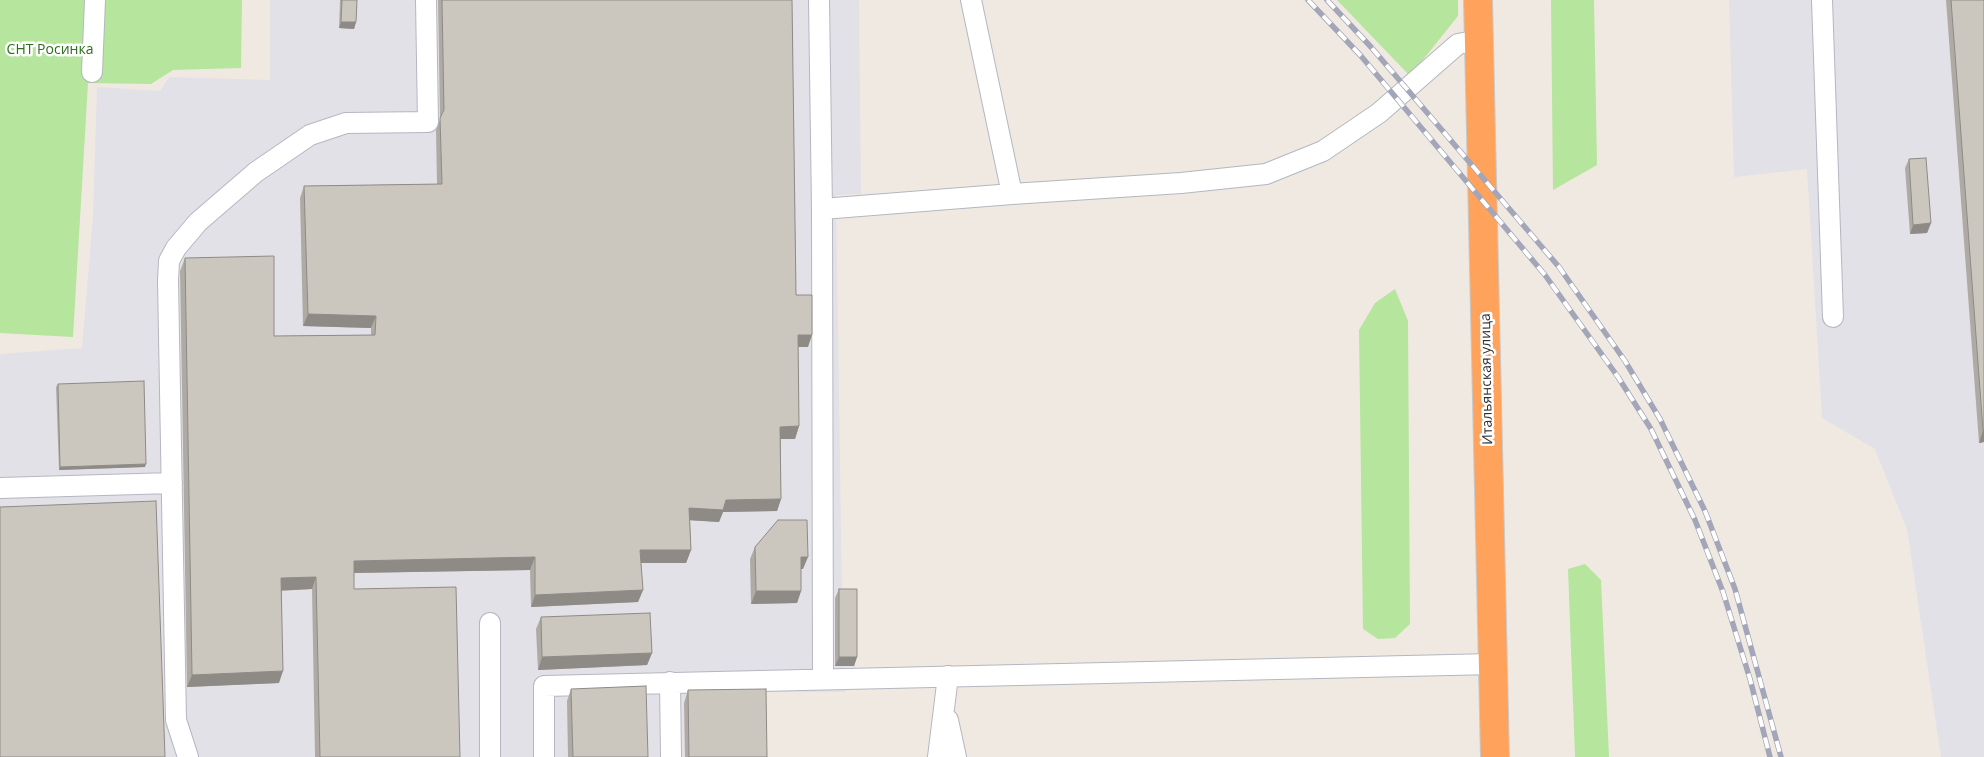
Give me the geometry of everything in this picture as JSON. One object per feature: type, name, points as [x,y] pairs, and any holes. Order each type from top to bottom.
[{"type":"highway","name":"Итальянская улица","points":[[1478,0],[1495,757]]},
{"type":"street","points":[[92,72],[95,0]]},
{"type":"street","points":[[188,757],[176,720],[168,281],[170,261],[176,248],[198,222],[256,172],[310,135],[346,123],[428,122],[426,0]]},
{"type":"street","points":[[819,0],[822,209],[823,679]]},
{"type":"street","points":[[971,0],[1012,194]]},
{"type":"street","points":[[1822,0],[1833,318]]},
{"type":"street","points":[[822,209],[1181,183],[1266,174],[1323,151],[1378,112],[1458,44],[1479,40]]},
{"type":"street","points":[[0,488],[172,483]]},
{"type":"street","points":[[490,623],[490,757]]},
{"type":"street","points":[[544,757],[544,686],[1493,664]]},
{"type":"street","points":[[938,757],[948,676]]},
{"type":"street","points":[[670,682],[671,757]]},
{"type":"street","points":[[945,707],[956,757]]},
{"type":"shaded area","points":[[270,0],[859,0],[861,194],[836,195],[842,597],[855,597],[855,667],[846,667],[846,692],[766,692],[766,757],[0,757],[0,354],[82,348],[93,217],[97,87],[160,91],[169,77],[270,80]]},
{"type":"shaded area","points":[[1729,0],[1984,0],[1984,757],[1941,757],[1907,529],[1875,449],[1822,418],[1807,169],[1734,177]]},
{"type":"green space","name":"СНТ Росинка","points":[[0,0],[242,0],[241,68],[173,70],[151,84],[88,83],[73,337],[0,333]]},
{"type":"green space","points":[[1337,0],[1458,0],[1458,16],[1410,76]]},
{"type":"green space","points":[[1551,0],[1594,0],[1597,165],[1553,190]]},
{"type":"green space","points":[[1395,289],[1408,321],[1410,624],[1395,638],[1378,639],[1363,629],[1359,330],[1375,303]]},
{"type":"green space","points":[[1585,564],[1601,580],[1609,757],[1575,757],[1568,569]]},
{"type":"building","points":[[342,0],[357,0],[356,22],[341,22]]},
{"type":"building","points":[[442,0],[792,0],[796,295],[812,295],[812,335],[798,335],[799,426],[780,427],[781,499],[726,500],[723,510],[689,508],[691,550],[640,550],[643,590],[535,595],[535,557],[354,561],[354,589],[456,587],[460,757],[320,757],[316,577],[281,578],[283,671],[192,675],[185,258],[274,256],[274,336],[375,335],[376,316],[308,314],[304,186],[442,184],[440,118],[444,110]]},
{"type":"building","points":[[1951,0],[1984,0],[1984,430],[1983,430]]},
{"type":"building","points":[[1926,158],[1931,223],[1913,225],[1909,159]]},
{"type":"building","points":[[144,381],[146,464],[60,467],[58,384]]},
{"type":"building","points":[[156,501],[165,757],[0,757],[0,507]]},
{"type":"building","points":[[778,520],[807,520],[808,557],[801,557],[801,591],[756,591],[755,547]]},
{"type":"building","points":[[839,589],[857,589],[857,657],[839,657]]},
{"type":"building","points":[[650,613],[652,653],[542,657],[541,617]]},
{"type":"building","points":[[646,686],[648,757],[573,757],[571,689]]},
{"type":"building","points":[[766,689],[767,757],[689,757],[688,690]]},
{"type":"railway","points":[[1308,0],[1361,56],[1545,275],[1618,377],[1651,429],[1695,520],[1723,592],[1750,679],[1770,757]]},
{"type":"railway","points":[[1327,0],[1371,47],[1559,267],[1625,361],[1660,419],[1705,511],[1735,589],[1781,757]]}]
